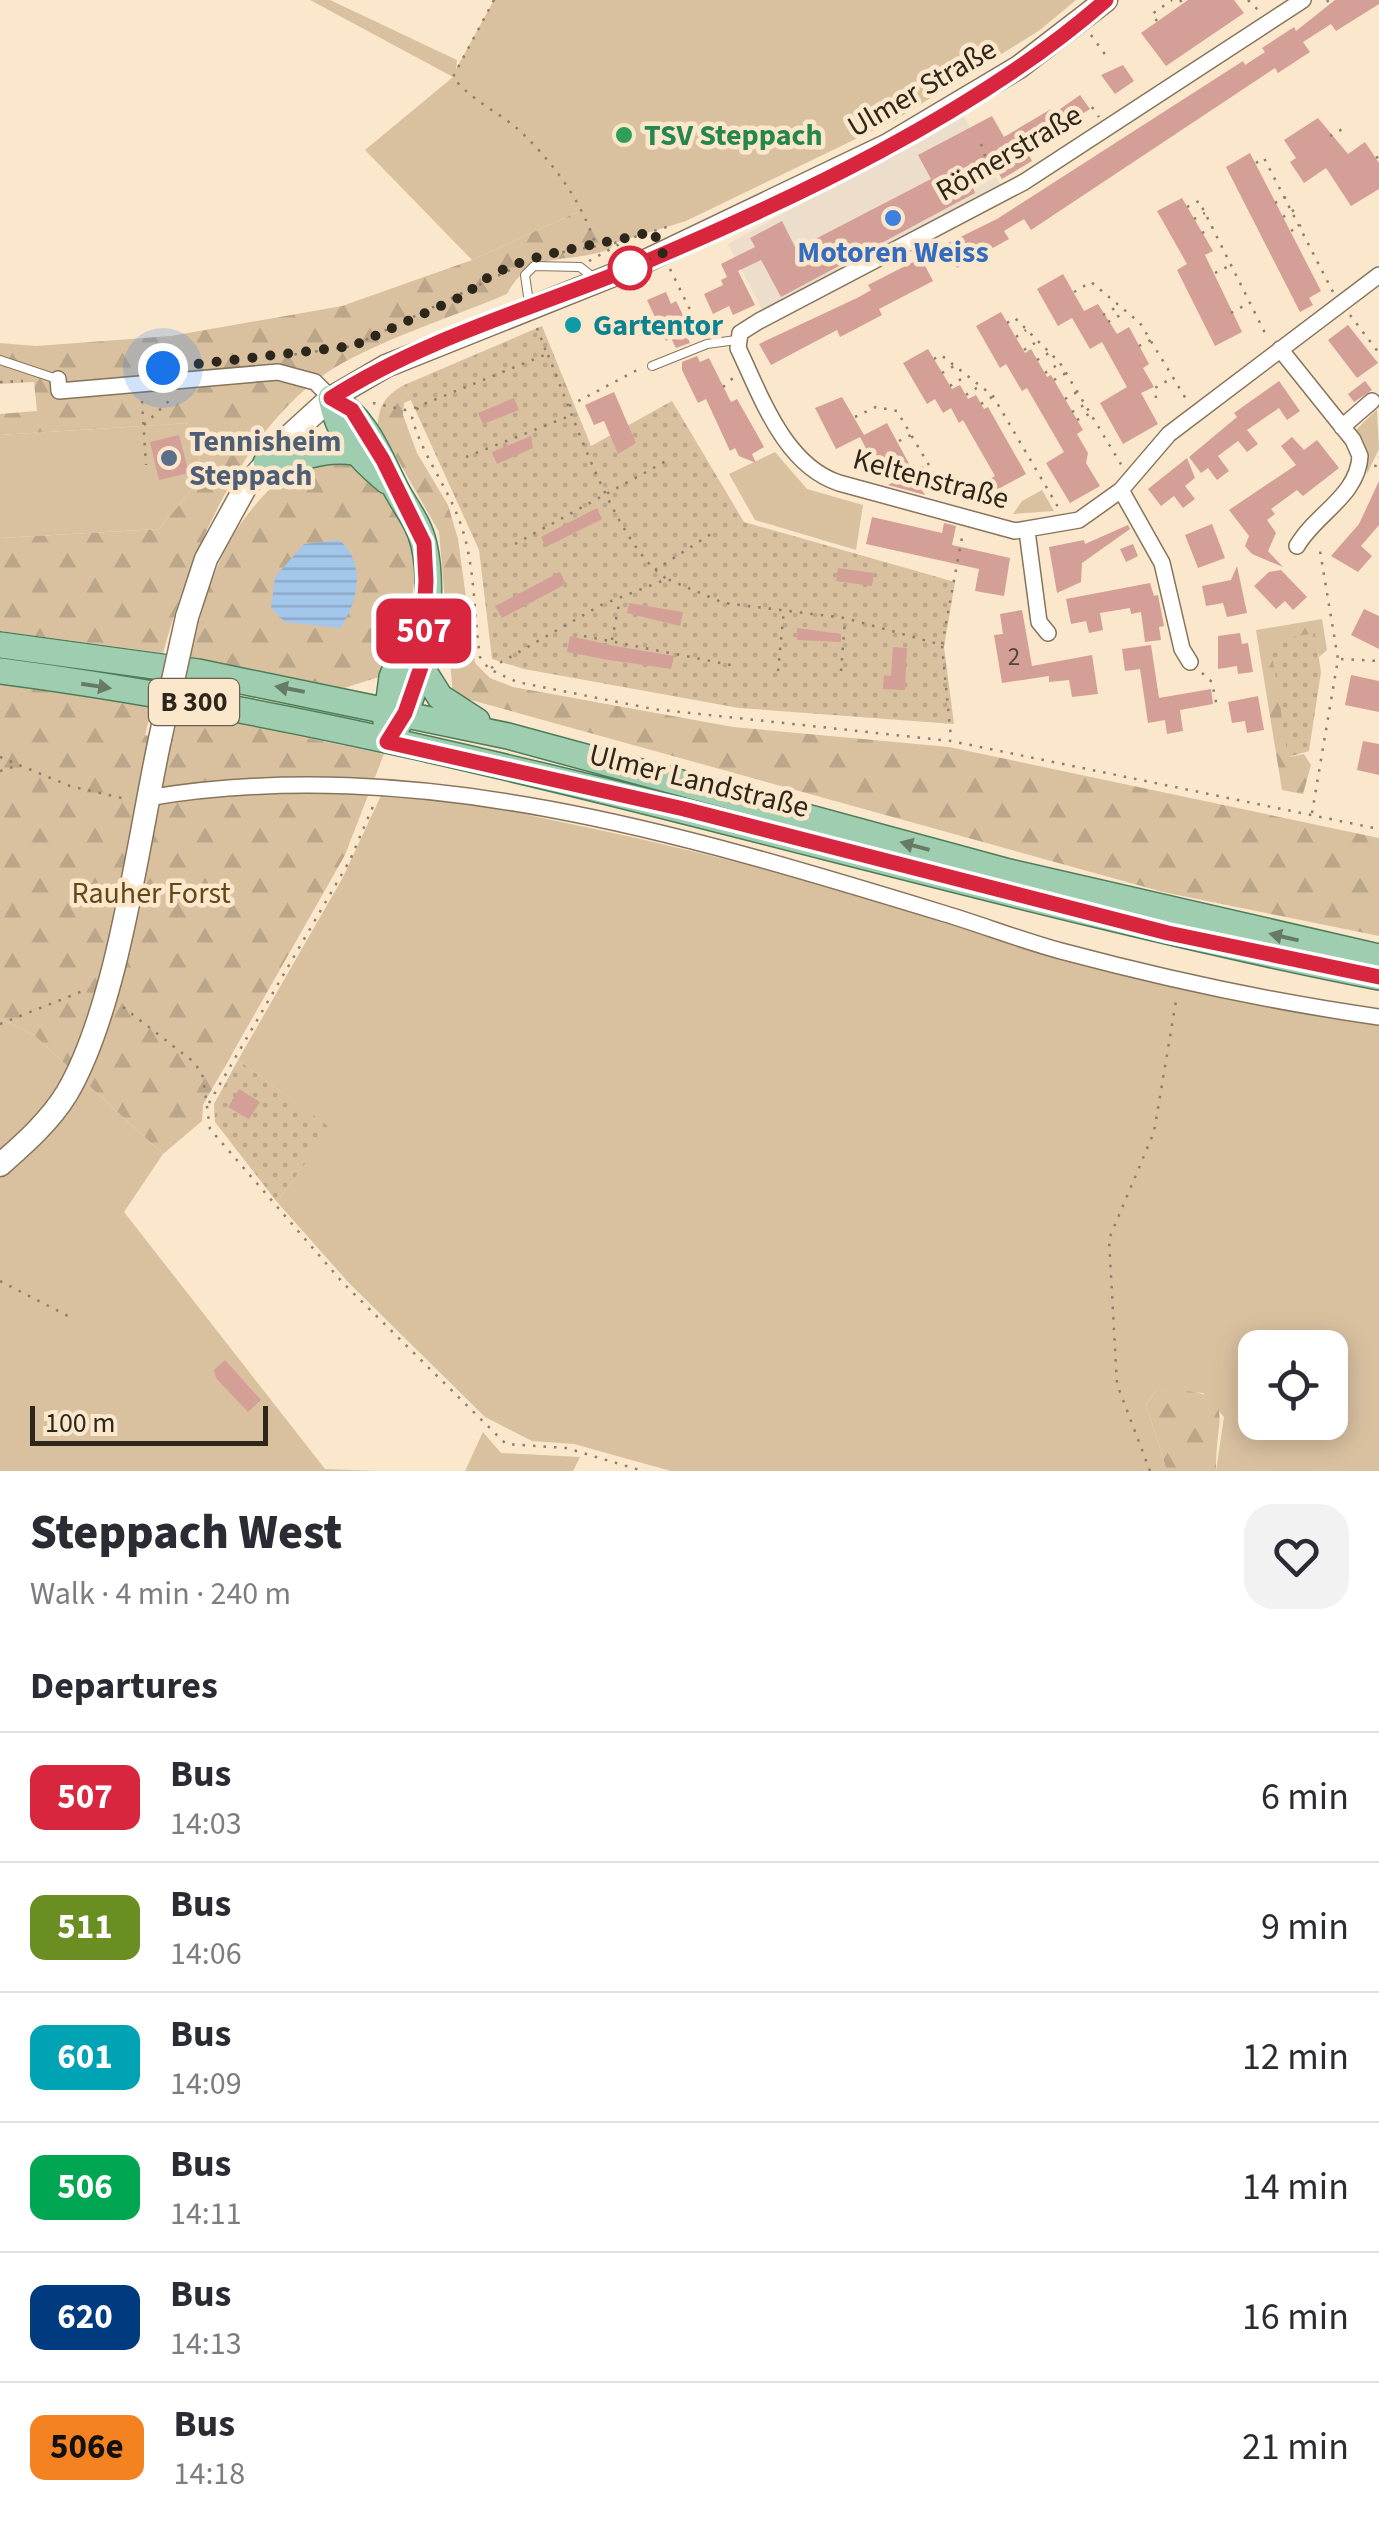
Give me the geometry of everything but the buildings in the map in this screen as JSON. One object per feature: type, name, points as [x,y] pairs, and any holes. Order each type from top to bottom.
[{"type":"main road","points":[[326,393],[336,421],[355,452],[394,487]]},
{"type":"main road","points":[[326,393],[352,410],[383,460],[424,543],[421,667],[395,711],[387,742]]},
{"type":"main road","points":[[266,463],[286,463],[318,450],[355,452]]},
{"type":"main road","points":[[395,711],[392,677],[425,600]]},
{"type":"main road","name":"Ulmer Landstraße","points":[[0,644],[198,672],[508,736],[1028,876],[1379,957]]},
{"type":"main road","points":[[421,667],[454,710],[508,736]]},
{"type":"main road","name":"Ulmer Landstraße","points":[[0,671],[195,702],[387,742],[684,809],[1168,933],[1379,977]]},
{"type":"street","name":"Ulmer Straße","points":[[0,1166],[28,1142],[66,1094],[89,1044],[105,990],[140,798],[160,740],[187,617],[217,536],[266,463],[326,393],[598,280],[658,242],[888,145],[1019,67],[1106,0]]},
{"type":"street","name":"Römerstraße","points":[[736,340],[798,299],[1002,193],[1303,0]]},
{"type":"street","name":"Keltenstraße","points":[[736,340],[788,444],[814,471],[839,483],[1027,532],[1068,524],[1126,485],[1162,442],[1379,275]]},
{"type":"street","points":[[1278,351],[1342,427],[1360,456],[1355,480],[1297,546]]},
{"type":"street","points":[[58,379],[60,392],[278,372],[298,374],[326,393]]},
{"type":"street","points":[[1342,427],[1372,402]]},
{"type":"street","points":[[1126,485],[1170,587],[1182,650],[1190,662]]},
{"type":"street","points":[[1027,532],[1038,622],[1048,633]]},
{"type":"street","points":[[140,798],[226,785],[383,785],[535,806],[646,828],[1058,950],[1179,980],[1379,1018]]},
{"type":"lane","points":[[530,308],[525,276],[534,266],[580,267],[598,280]]},
{"type":"lane","name":"Römerstraße","points":[[652,366],[707,344],[736,340]]},
{"type":"lane","points":[[0,360],[58,379]]},
{"type":"path","points":[[494,0],[454,77],[520,132],[584,208],[596,246]]},
{"type":"path","points":[[1156,21],[1152,14],[1172,0]]},
{"type":"path","points":[[1082,21],[1109,60]]},
{"type":"path","points":[[1330,136],[1348,126]]},
{"type":"path","points":[[981,144],[986,168],[1002,193]]},
{"type":"path","points":[[1256,163],[1264,158],[1302,226],[1318,268],[1379,353]]},
{"type":"path","points":[[1264,176],[1272,172]]},
{"type":"path","points":[[1272,190],[1279,186]]},
{"type":"path","points":[[1275,203],[1286,197]]},
{"type":"path","points":[[1188,207],[1199,201],[1247,304],[1278,351]]},
{"type":"path","points":[[1283,217],[1294,210]]},
{"type":"path","points":[[1194,220],[1205,213]]},
{"type":"path","points":[[538,257],[596,246],[658,242],[686,222]]},
{"type":"path","points":[[1291,231],[1302,226]]},
{"type":"path","points":[[1202,233],[1213,227]]},
{"type":"path","points":[[1297,242],[1305,238]]},
{"type":"path","points":[[1210,245],[1219,239]]},
{"type":"path","points":[[658,242],[707,344]]},
{"type":"path","points":[[1303,260],[1312,255]]},
{"type":"path","points":[[268,358],[353,346],[523,263]]},
{"type":"path","points":[[1215,273],[1229,266]]},
{"type":"path","points":[[1310,272],[1318,268]]},
{"type":"path","points":[[1316,282],[1324,278]]},
{"type":"path","points":[[1074,292],[1091,282],[1126,312],[1151,340],[1196,415]]},
{"type":"path","points":[[1231,312],[1247,304]]},
{"type":"path","points":[[1103,315],[1117,306]]},
{"type":"path","points":[[530,308],[608,496],[654,571],[724,603],[845,618],[942,645]]},
{"type":"path","points":[[1108,322],[1126,312]]},
{"type":"path","points":[[1007,322],[1015,318],[1060,363],[1126,485]]},
{"type":"path","points":[[1016,337],[1026,330]]},
{"type":"path","points":[[1140,346],[1151,340]]},
{"type":"path","points":[[1024,350],[1038,341]]},
{"type":"path","points":[[1037,360],[1050,352]]},
{"type":"path","points":[[373,403],[404,410],[420,406],[547,354]]},
{"type":"path","points":[[934,359],[942,355],[993,396],[1068,524]]},
{"type":"path","points":[[1045,373],[1060,363]]},
{"type":"path","points":[[569,406],[632,371],[652,366]]},
{"type":"path","points":[[942,372],[954,366]]},
{"type":"path","points":[[1054,380],[1066,373]]},
{"type":"path","points":[[950,386],[967,375]]},
{"type":"path","points":[[1156,398],[1156,388],[1173,378]]},
{"type":"path","points":[[966,395],[982,384]]},
{"type":"path","points":[[1065,399],[1077,392]]},
{"type":"path","points":[[981,404],[993,396]]},
{"type":"path","points":[[141,397],[146,466]]},
{"type":"path","points":[[143,426],[171,399]]},
{"type":"path","points":[[420,406],[412,418],[419,444],[446,487],[463,529],[480,657],[490,669],[516,682],[653,709],[951,741],[1379,829]]},
{"type":"path","points":[[1072,412],[1084,406]]},
{"type":"path","points":[[855,417],[876,407],[892,407],[950,502],[949,511]]},
{"type":"path","points":[[994,416],[1002,411]]},
{"type":"path","points":[[466,457],[573,414]]},
{"type":"path","points":[[1077,420],[1089,414]]},
{"type":"path","points":[[1002,430],[1009,426]]},
{"type":"path","points":[[899,441],[911,435]]},
{"type":"path","points":[[1009,443],[1016,440]]},
{"type":"path","points":[[1018,458],[1025,452]]},
{"type":"path","points":[[1370,480],[1379,457]]},
{"type":"path","points":[[515,544],[668,460]]},
{"type":"path","points":[[951,741],[942,645],[966,516]]},
{"type":"path","points":[[654,571],[711,534]]},
{"type":"path","points":[[1312,814],[1338,659],[1320,539]]},
{"type":"path","points":[[490,669],[620,597],[668,580]]},
{"type":"path","points":[[612,640],[620,597]]},
{"type":"path","points":[[778,671],[784,609]]},
{"type":"path","points":[[841,671],[845,618]]},
{"type":"path","points":[[584,636],[731,665]]},
{"type":"path","points":[[1338,659],[1379,661]]},
{"type":"path","points":[[1190,662],[1212,682],[1216,707]]},
{"type":"path","points":[[0,758],[92,793],[140,798]]},
{"type":"path","points":[[0,771],[18,766]]},
{"type":"path","points":[[207,1106],[350,860],[383,785]]},
{"type":"path","points":[[1150,1471],[1117,1384],[1108,1239],[1154,1132],[1179,980]]},
{"type":"path","points":[[0,1024],[82,990],[105,990],[195,1063],[203,1077],[210,1129],[331,1270],[506,1444],[566,1448],[643,1471]]},
{"type":"path","points":[[0,1281],[68,1316]]},
{"type":"shaded area","points":[[963,114],[1004,192],[766,317],[728,244]]},
{"type":"green space","name":"TSV Steppach","points":[[310,0],[330,0],[457,60],[456,69],[494,0],[1076,0],[1040,30],[895,120],[686,221],[615,243],[594,234],[584,209],[472,260],[365,150],[453,77]]},
{"type":"green space","points":[[584,209],[613,244],[610,249],[539,264],[517,279],[507,294],[366,351],[325,374],[294,399],[267,429],[222,500],[203,538],[163,653],[0,631],[0,538],[159,529],[204,475],[189,423],[0,435],[0,414],[37,411],[34,382],[0,384],[0,343],[36,346],[171,336],[342,306],[472,260]]},
{"type":"green space","points":[[542,326],[591,446],[672,401],[744,522],[955,582],[944,647],[954,724],[739,708],[524,669],[492,659],[479,550],[404,385]]},
{"type":"green space","points":[[404,385],[411,400],[404,403],[403,415],[417,453],[448,505],[458,539],[475,663],[490,678],[513,687],[733,727],[949,747],[1379,838],[1379,936],[1163,892],[453,695],[439,532],[378,425],[385,401]]},
{"type":"green space","points":[[1377,409],[1379,449],[1367,474],[1366,454],[1356,430]]},
{"type":"green space","points":[[189,423],[204,475],[159,529],[0,538],[0,435]]},
{"type":"green space","points":[[775,452],[807,489],[863,505],[856,550],[755,520],[729,474]]},
{"type":"green space","points":[[344,461],[366,475],[389,502],[413,554],[415,574],[407,613],[379,677],[344,688],[190,659],[215,573],[239,526],[256,504],[301,462]]},
{"type":"green space","points":[[1042,490],[1054,511],[1013,514],[1022,501]]},
{"type":"green space","points":[[1322,619],[1327,650],[1319,657],[1314,633],[1289,757],[1304,754],[1311,765],[1303,794],[1282,790],[1256,630]]},
{"type":"green space","points":[[1315,633],[1321,672],[1309,751],[1288,757],[1270,641]]},
{"type":"green space","name":"Rauher Forst","points":[[0,684],[152,707],[145,735],[170,742],[178,711],[384,754],[345,855],[203,1105],[202,1121],[163,1154],[35,1036],[0,1018]]},
{"type":"green space","points":[[385,787],[701,853],[1161,982],[1233,998],[1379,1021],[1379,1471],[1216,1471],[1224,1417],[1203,1393],[1157,1389],[1146,1404],[1167,1471],[671,1471],[574,1444],[532,1441],[485,1417],[349,1283],[277,1202],[330,1128],[238,1060],[342,879]]},
{"type":"green space","points":[[0,1018],[35,1036],[163,1154],[124,1212],[325,1469],[378,1471],[0,1471]]},
{"type":"green space","points":[[238,1060],[331,1128],[277,1202],[215,1122],[214,1104]]},
{"type":"green space","points":[[1157,1389],[1202,1394],[1213,1400],[1220,1419],[1216,1471],[1167,1471],[1146,1404]]},
{"type":"green space","points":[[483,1432],[501,1453],[580,1457],[573,1471],[465,1471]]},
{"type":"water","points":[[339,540],[354,560],[357,583],[340,628],[285,622],[271,608],[275,577],[304,544]]},
{"type":"bus line","name":"507","points":[[1106,0],[1019,67],[888,145],[630,268],[386,366],[331,398],[352,410],[383,460],[424,543],[421,667],[405,713],[387,742],[684,809],[1168,933],[1379,977]]},
{"type":"place","name":"TSV Steppach","points":[[624,135]]},
{"type":"place","name":"Motoren Weiss","points":[[893,218]]},
{"type":"place","name":"Gartentor","points":[[573,325]]},
{"type":"place","name":"Tennisheim Steppach","points":[[169,458]]},
{"type":"route","points":[[163,368],[353,346],[386,334],[467,294],[479,282],[538,257],[614,243],[653,231],[663,253],[630,268]]}]
